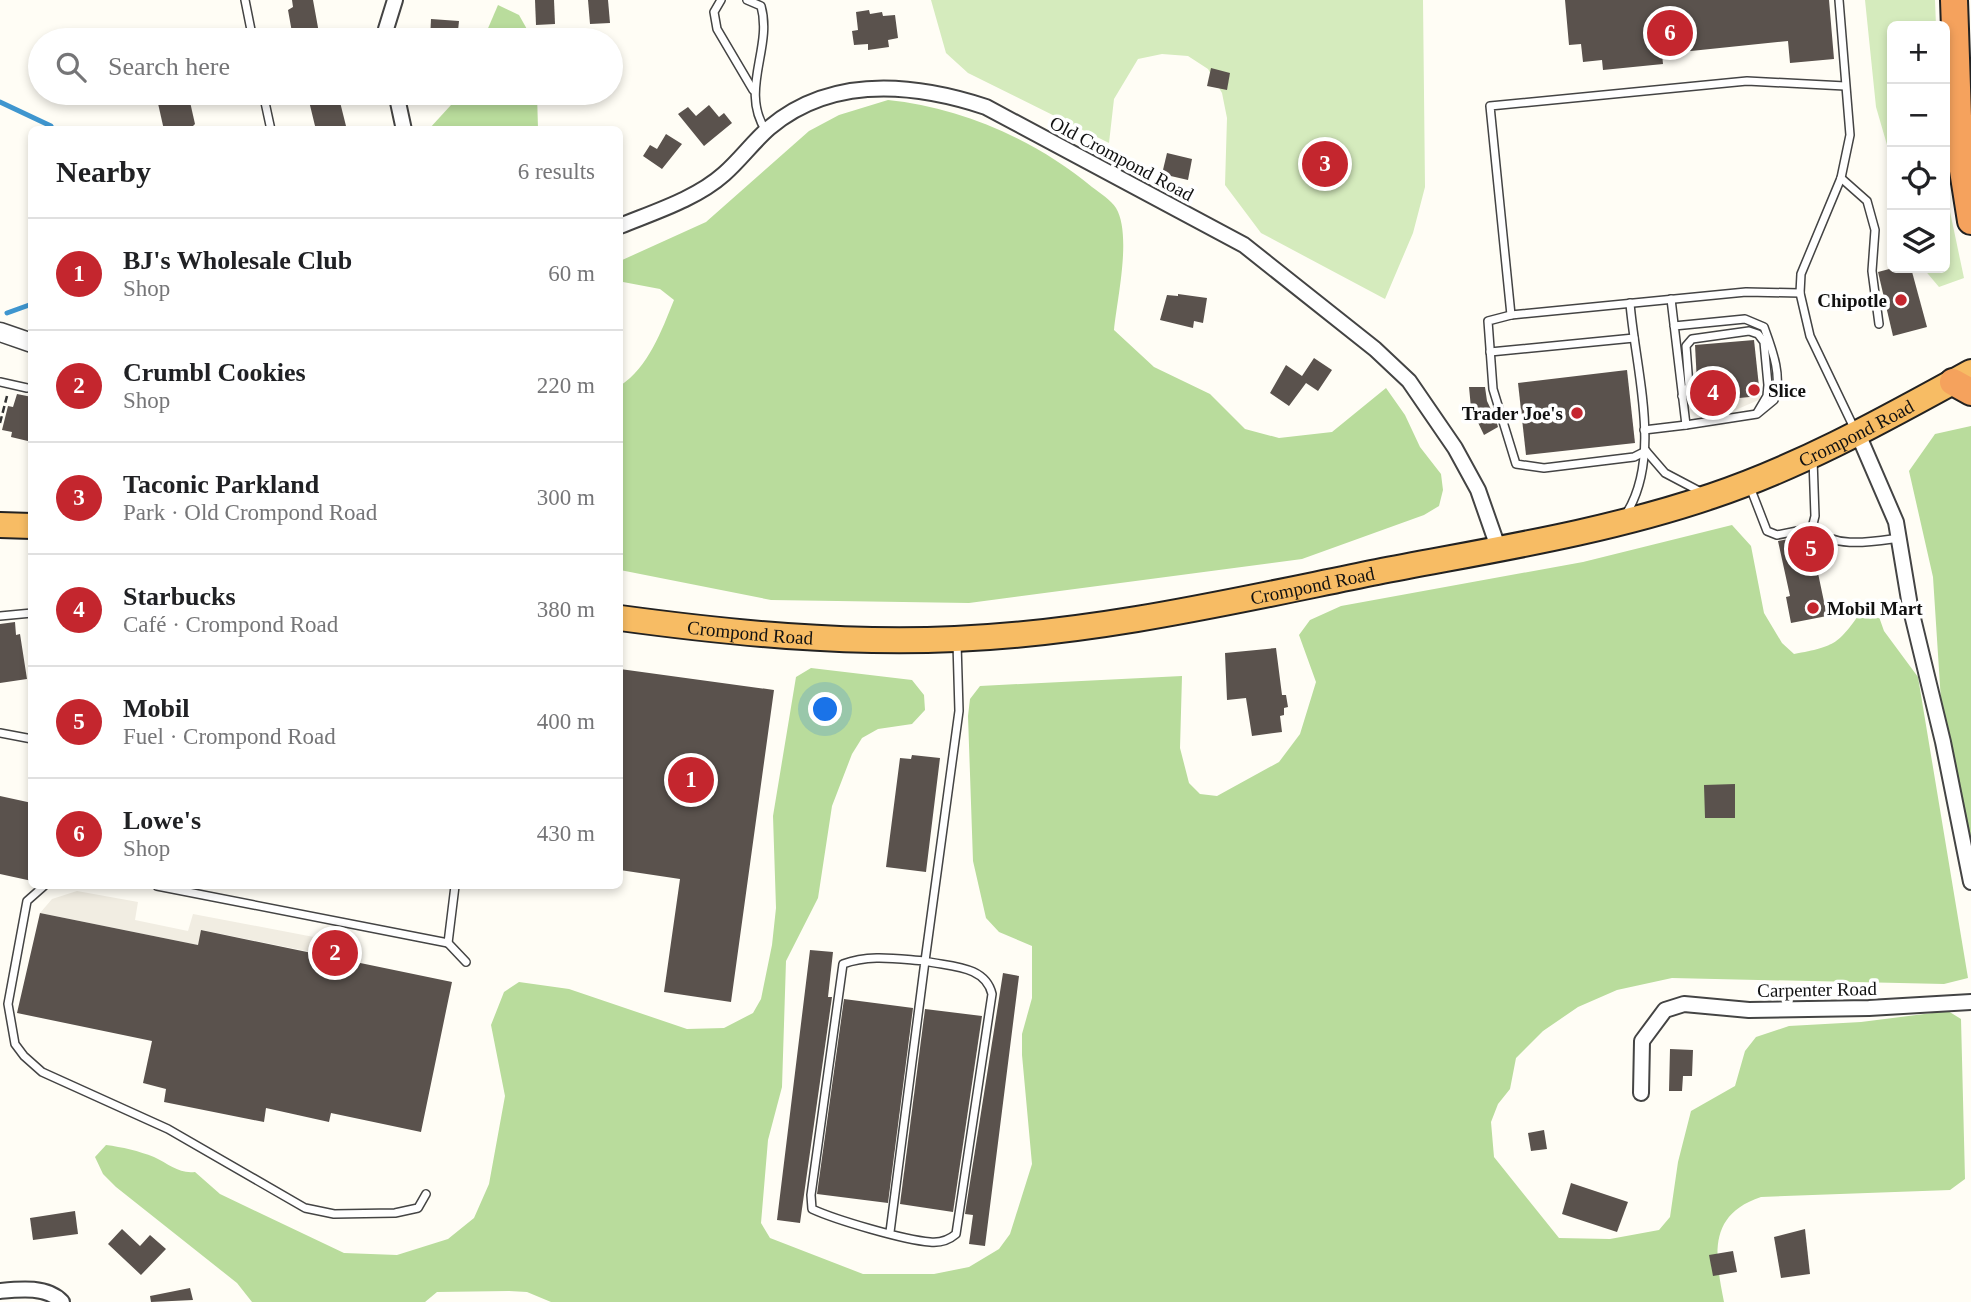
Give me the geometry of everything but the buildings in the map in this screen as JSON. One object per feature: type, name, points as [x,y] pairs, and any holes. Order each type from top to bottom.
[{"type":"highway","points":[[1954,0],[1959,145],[1971,221]]},
{"type":"highway","name":"Crompond Road","points":[[623,618],[781,636],[956,639],[1178,612],[1499,550],[1621,522],[1713,496],[1813,456],[1965,382]]},
{"type":"highway","points":[[0,526],[28,526]]},
{"type":"street","points":[[386,28],[395,0]]},
{"type":"street","name":"Old Crompond Road","points":[[623,225],[669,206],[723,175],[766,131],[795,109],[834,93],[878,86],[946,94],[986,107],[1244,245],[1375,349],[1409,381],[1455,448],[1478,490],[1499,550]]},
{"type":"street","points":[[399,105],[403,126]]},
{"type":"street","points":[[0,332],[28,342]]},
{"type":"street","points":[[1858,434],[1896,522],[1910,606],[1946,755],[1971,883]]},
{"type":"street","name":"Carpenter Road","points":[[1641,1093],[1642,1041],[1665,1010],[1684,1004],[1749,1010],[1869,1008],[1971,1002]]},
{"type":"street","points":[[0,1291],[28,1289],[57,1297],[62,1302]]},
{"type":"lane","points":[[245,0],[251,28]]},
{"type":"lane","points":[[721,0],[714,12],[717,29],[753,90]]},
{"type":"lane","points":[[747,0],[761,6],[765,18],[753,90],[757,118],[766,131]]},
{"type":"lane","points":[[1839,0],[1850,135],[1841,178],[1801,274],[1800,293],[1810,336],[1822,367],[1858,434]]},
{"type":"lane","points":[[1511,314],[1490,106],[1747,81],[1845,86]]},
{"type":"lane","points":[[266,105],[270,126]]},
{"type":"lane","points":[[1841,178],[1867,201],[1875,230],[1872,271],[1880,324]]},
{"type":"lane","points":[[1646,452],[1634,457],[1544,467],[1516,464],[1493,389],[1488,321],[1511,314],[1746,292],[1800,293]]},
{"type":"lane","points":[[1671,299],[1686,425]]},
{"type":"lane","points":[[1621,522],[1634,501],[1646,452],[1630,303]]},
{"type":"lane","points":[[1644,430],[1757,414],[1774,400],[1778,391],[1770,340],[1764,327],[1745,319],[1674,326]]},
{"type":"lane","points":[[1682,396],[1689,386],[1686,346],[1692,339],[1749,331],[1758,334],[1764,342],[1767,396],[1757,414]]},
{"type":"lane","points":[[1490,352],[1634,338]]},
{"type":"lane","points":[[0,382],[27,388]]},
{"type":"lane","points":[[1646,452],[1657,466],[1681,483],[1713,496]]},
{"type":"lane","points":[[1812,528],[1815,516],[1813,456]]},
{"type":"lane","points":[[1748,483],[1767,531],[1777,535],[1812,528]]},
{"type":"lane","points":[[1812,528],[1824,539],[1864,543],[1899,538]]},
{"type":"lane","points":[[0,616],[28,613]]},
{"type":"lane","points":[[890,1232],[959,711],[956,639]]},
{"type":"lane","points":[[0,733],[28,738]]},
{"type":"lane","points":[[41,889],[27,901],[8,1004],[15,1044],[42,1072],[168,1129],[305,1208],[334,1214],[395,1213],[418,1208],[426,1194]]},
{"type":"lane","points":[[172,889],[448,943],[466,962]]},
{"type":"lane","points":[[448,943],[456,889]]},
{"type":"lane","points":[[876,957],[925,961],[978,972],[989,982],[992,994],[956,1234],[948,1240],[931,1242],[827,1216],[812,1209],[811,1195],[843,964],[876,957]]},
{"type":"path","points":[[0,423],[7,395]]},
{"type":"green space","points":[[931,0],[1423,0],[1425,187],[1413,233],[1385,299],[1261,233],[1225,185],[1227,118],[1222,93],[1208,69],[1188,56],[1162,54],[1138,59],[1114,99],[1109,143],[968,73],[946,53]]},
{"type":"green space","points":[[1865,0],[1935,0],[1936,21],[1887,21],[1887,145],[1876,107]]},
{"type":"green space","points":[[498,5],[519,15],[526,28],[488,28]]},
{"type":"green space","points":[[888,100],[915,104],[996,128],[1047,155],[1108,199],[1116,208],[1121,220],[1123,250],[1114,330],[1154,367],[1210,394],[1245,429],[1279,438],[1332,432],[1386,388],[1405,415],[1420,447],[1441,474],[1443,490],[1439,506],[1424,515],[1302,559],[969,603],[771,600],[623,571],[623,384],[639,369],[646,358],[659,336],[674,300],[660,289],[623,282],[623,260],[706,222],[809,131],[839,115]]},
{"type":"green space","points":[[451,105],[537,105],[538,126],[432,126]]},
{"type":"green space","points":[[1950,212],[1964,278],[1939,287],[1927,273],[1950,273]]},
{"type":"green space","points":[[1971,426],[1971,844],[1941,701],[1933,577],[1909,471],[1935,434]]},
{"type":"green space","points":[[1732,525],[1751,546],[1764,613],[1782,643],[1794,654],[1819,649],[1835,642],[1848,630],[1863,609],[1878,614],[1884,631],[1918,677],[1968,978],[1944,984],[1672,978],[1617,990],[1578,1007],[1543,1031],[1516,1058],[1510,1089],[1498,1104],[1491,1122],[1494,1157],[1559,1238],[1610,1239],[1659,1230],[1670,1217],[1678,1162],[1691,1111],[1735,1086],[1745,1051],[1756,1037],[1789,1026],[1861,1022],[1948,1011],[1961,1019],[1965,1179],[1950,1190],[1761,1197],[1744,1205],[1731,1215],[1723,1226],[1719,1239],[1718,1269],[1724,1302],[551,1302],[527,1292],[509,1291],[437,1292],[425,1302],[252,1302],[237,1283],[116,1187],[103,1174],[95,1157],[106,1145],[130,1149],[154,1157],[179,1170],[195,1172],[220,1194],[344,1253],[397,1255],[448,1239],[474,1218],[489,1184],[505,1096],[491,1025],[504,992],[519,982],[569,989],[687,1029],[724,1028],[753,1013],[761,999],[772,945],[776,908],[773,816],[796,677],[811,668],[912,680],[924,695],[925,710],[912,724],[878,729],[862,738],[852,754],[832,806],[818,898],[786,961],[782,1087],[768,1140],[761,1223],[770,1238],[863,1274],[934,1274],[969,1267],[999,1249],[1010,1234],[1032,1164],[1022,1034],[1032,998],[1032,946],[999,932],[986,918],[973,861],[968,716],[970,699],[980,686],[1182,676],[1180,748],[1189,783],[1200,794],[1217,796],[1279,762],[1300,734],[1316,682],[1299,635],[1310,620],[1341,606],[1583,562]]},
{"type":"shaded area","points":[[1698,396],[1698,401],[1760,396],[1761,399],[1733,411],[1700,415],[1694,407],[1693,397]]},
{"type":"shaded area","points":[[77,891],[138,902],[135,920],[188,931],[193,914],[319,938],[316,953],[202,930],[198,945],[40,913],[52,899]]},
{"type":"waterway","points":[[0,102],[51,126]]},
{"type":"waterway","points":[[7,313],[28,305]]},
{"type":"place","name":"Lowe's","points":[[1670,33]]},
{"type":"place","name":"Taconic Parkland","points":[[1325,164]]},
{"type":"place","name":"Chipotle","points":[[1901,300]]},
{"type":"place","name":"Slice","points":[[1754,390]]},
{"type":"place","name":"Starbucks","points":[[1713,393]]},
{"type":"place","name":"Trader Joe's","points":[[1577,413]]},
{"type":"place","name":"Mobil","points":[[1811,549]]},
{"type":"place","name":"Mobil Mart","points":[[1813,608]]},
{"type":"place","name":"BJ's Wholesale Club","points":[[691,780]]},
{"type":"place","name":"Crumbl Cookies","points":[[335,953]]}]
